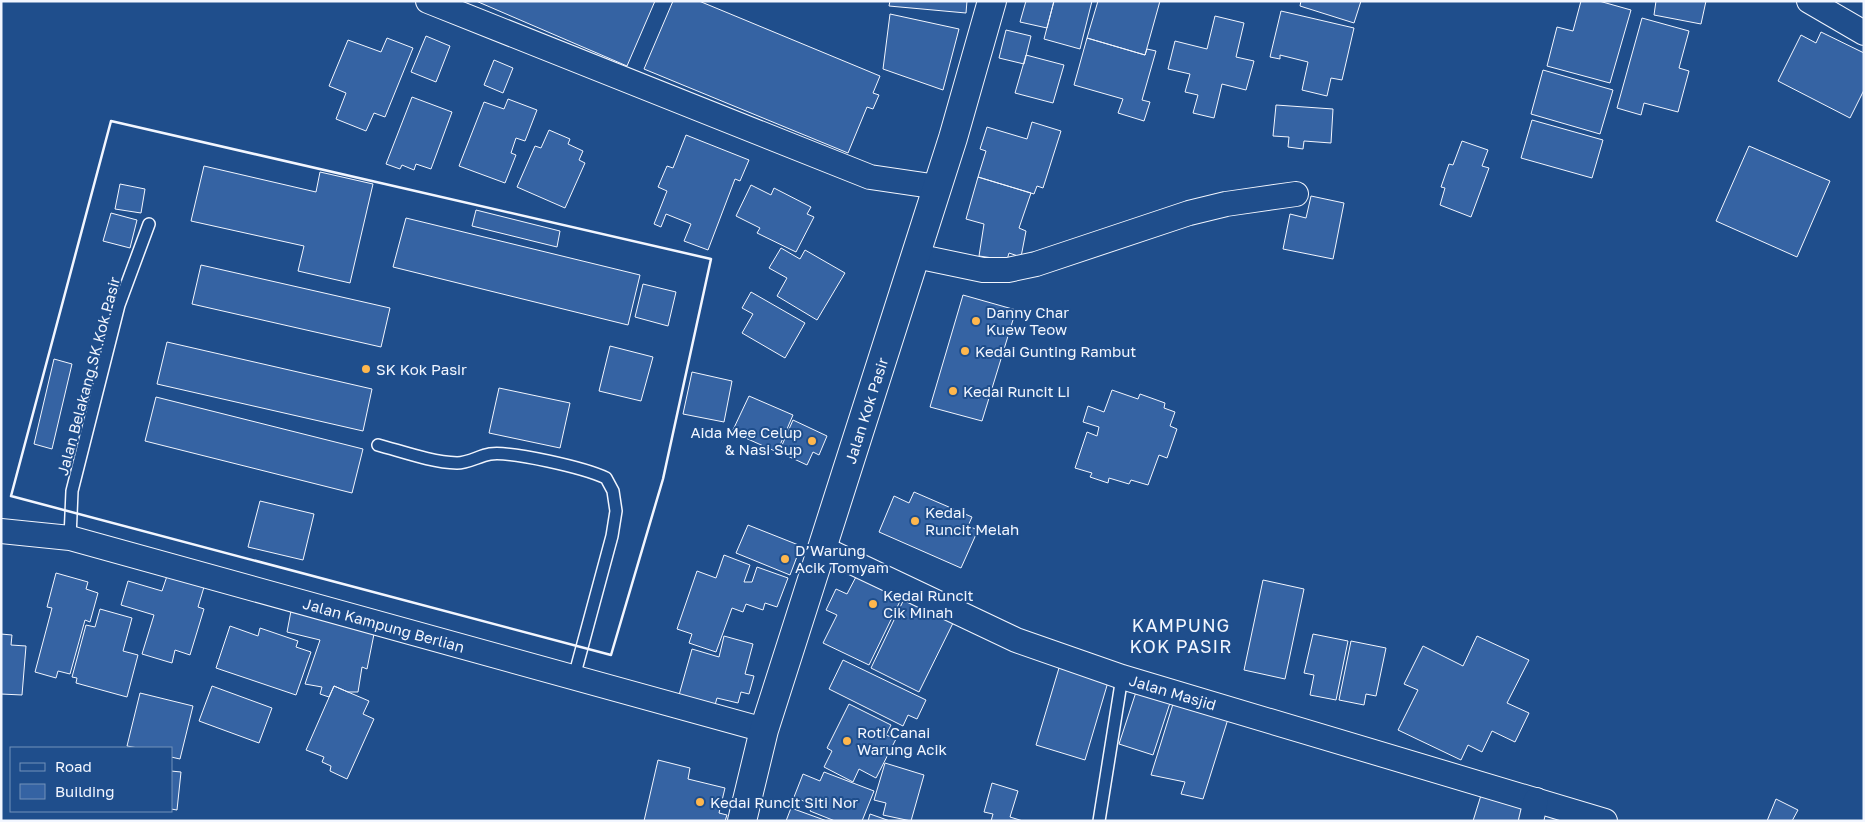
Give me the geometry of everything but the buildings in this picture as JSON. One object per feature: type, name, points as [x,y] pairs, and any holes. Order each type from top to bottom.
[{"type":"street","points":[[428,1],[870,177],[938,186]]},
{"type":"street","name":"Jalan Kok Pasir","points":[[742,821],[764,730],[938,186],[992,1]]},
{"type":"street","points":[[1809,1],[1864,33]]},
{"type":"street","points":[[916,256],[982,270],[1008,270],[1036,264],[1207,208],[1296,194]]},
{"type":"street","name":"Jalan Kampung Berlian","points":[[1,531],[70,538],[764,730]]},
{"type":"street","name":"Jalan Masjid","points":[[822,548],[1016,640],[1122,677],[1533,811],[1605,821]]},
{"type":"lane","name":"Jalan Belakang SK Kok Pasir","points":[[70,538],[72,491],[119,305],[149,224]]},
{"type":"lane","points":[[378,445],[442,462],[460,463],[491,454],[508,456],[587,469],[606,478],[613,491],[616,511],[612,536],[574,677]]},
{"type":"lane","points":[[1099,821],[1122,677]]},
{"type":"wall","points":[[111,121],[711,259],[663,479],[611,655],[11,496],[111,121]]},
{"type":"place","name":"Danny Char Kuew Teow","points":[[976,321]]},
{"type":"place","name":"Kedai Gunting Rambut","points":[[965,351]]},
{"type":"place","name":"SK Kok Pasir","points":[[366,369]]},
{"type":"place","name":"Kedai Runcit Li","points":[[953,391]]},
{"type":"place","name":"Aida Mee Celup & Nasi Sup","points":[[812,441]]},
{"type":"place","name":"Kedai Runcit Melah","points":[[915,521]]},
{"type":"place","name":"D’Warung Acik Tomyam","points":[[785,559]]},
{"type":"place","name":"Kedai Runcit Cik Minah","points":[[873,604]]},
{"type":"place","name":"Roti Canai Warung Acik","points":[[847,741]]},
{"type":"place","name":"Kedai Runcit Siti Nor","points":[[700,802]]},
{"type":"district","name":"KAMPUNG KOK PASIR","points":[[1181,635]]}]
